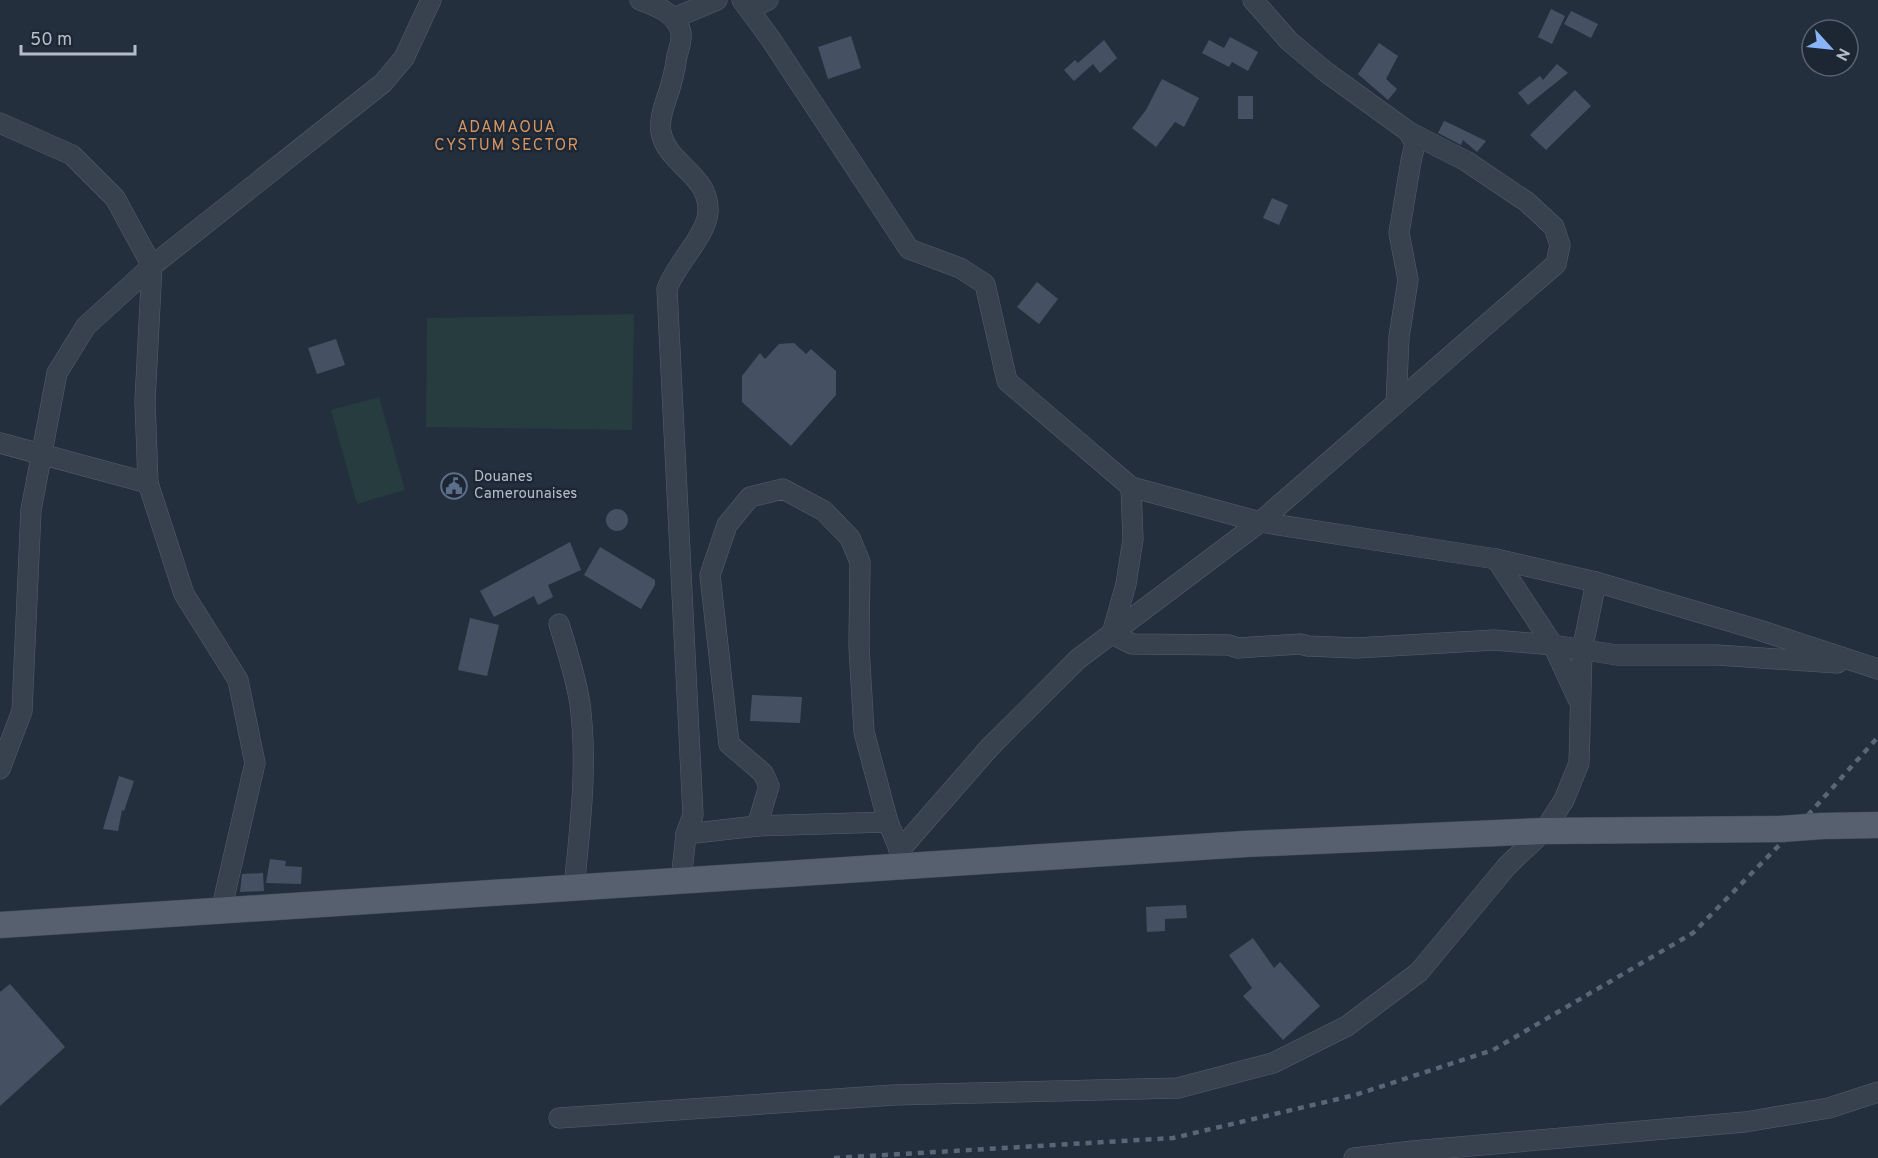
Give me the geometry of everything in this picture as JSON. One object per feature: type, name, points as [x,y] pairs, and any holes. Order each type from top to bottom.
[{"type":"main road","points":[[0,925],[681,881],[903,858],[1544,831],[1781,829],[1878,825]]},
{"type":"street","points":[[0,769],[22,711],[31,510],[57,373],[86,327],[152,266],[383,83],[404,58],[430,0]]},
{"type":"street","points":[[640,0],[658,6],[674,18],[681,34],[675,71],[660,130],[667,148],[692,174],[707,195],[708,215],[695,243],[672,276],[667,289],[693,815],[686,834],[681,881]]},
{"type":"street","points":[[674,18],[717,0]]},
{"type":"street","points":[[768,0],[746,4],[909,249],[960,268],[985,284],[1007,381],[1131,487],[1260,522],[1496,559],[1596,582],[1759,630],[1871,667]]},
{"type":"street","points":[[757,826],[769,786],[762,773],[729,744],[710,575],[727,525],[750,497],[783,489],[824,511],[850,538],[860,562],[859,647],[864,732],[888,822],[903,858],[990,747],[1078,659],[1260,522],[1556,264],[1560,245],[1554,227],[1527,202],[1466,161],[1409,132],[1326,72],[1289,41],[1254,0]]},
{"type":"street","points":[[0,123],[72,155],[115,198],[152,266],[145,401],[148,483],[184,594],[238,680],[255,763],[221,911]]},
{"type":"street","points":[[1396,404],[1399,337],[1408,280],[1399,233],[1415,144],[1409,132]]},
{"type":"street","points":[[0,443],[148,483]]},
{"type":"street","points":[[1112,634],[1126,584],[1133,539],[1131,487]]},
{"type":"street","points":[[1496,559],[1553,645],[1580,702]]},
{"type":"street","points":[[559,1118],[894,1095],[1178,1088],[1273,1063],[1347,1026],[1419,972],[1507,866],[1544,831],[1564,800],[1579,763],[1582,651],[1596,582]]},
{"type":"street","points":[[560,624],[580,703],[583,740],[583,794],[574,888]]},
{"type":"street","points":[[1112,634],[1132,644],[1229,645],[1238,648],[1300,644],[1356,648],[1494,640],[1553,645],[1617,655],[1717,655],[1871,667]]},
{"type":"street","points":[[686,834],[757,826],[888,822]]},
{"type":"street","points":[[1354,1158],[1745,1122],[1828,1108],[1878,1092]]},
{"type":"green space","points":[[634,314],[632,430],[426,427],[427,318]]},
{"type":"green space","points":[[379,397],[405,490],[357,504],[331,410]]},
{"type":"building","points":[[1551,9],[1565,16],[1552,44],[1538,37]]},
{"type":"building","points":[[1571,11],[1598,24],[1591,38],[1564,24]]},
{"type":"building","points":[[851,36],[861,68],[828,79],[818,47]]},
{"type":"building","points":[[1230,37],[1258,52],[1248,71],[1232,62],[1229,67],[1202,53],[1209,40],[1224,48]]},
{"type":"building","points":[[1104,40],[1117,58],[1100,73],[1093,64],[1074,81],[1064,70],[1075,60],[1078,63]]},
{"type":"building","points":[[1379,43],[1398,56],[1386,79],[1397,89],[1388,100],[1358,74]]},
{"type":"building","points":[[1557,64],[1568,73],[1528,105],[1518,93],[1540,76],[1543,80]]},
{"type":"building","points":[[1162,79],[1199,98],[1184,127],[1175,122],[1156,147],[1132,128],[1146,110]]},
{"type":"building","points":[[1575,90],[1591,106],[1546,150],[1530,135]]},
{"type":"building","points":[[1238,96],[1253,96],[1253,119],[1238,119]]},
{"type":"building","points":[[1444,121],[1486,141],[1477,152],[1463,140],[1461,145],[1438,133]]},
{"type":"building","points":[[1272,198],[1288,205],[1279,225],[1263,218]]},
{"type":"building","points":[[1037,282],[1058,299],[1039,324],[1017,307]]},
{"type":"building","points":[[336,339],[345,365],[317,374],[308,348]]},
{"type":"building","points":[[794,343],[806,354],[811,349],[836,371],[836,395],[791,446],[742,402],[742,376],[760,353],[765,359],[779,344]]},
{"type":"building","points":[[617,509],[625,512],[628,520],[625,528],[617,531],[609,528],[606,520],[609,512]]},
{"type":"building","points":[[570,542],[581,570],[548,585],[553,597],[538,605],[534,596],[494,617],[480,591]]},
{"type":"building","points":[[600,547],[655,580],[655,585],[641,609],[584,575]]},
{"type":"building","points":[[470,618],[499,625],[487,676],[458,670]]},
{"type":"building","points":[[752,695],[802,697],[800,723],[750,721]]},
{"type":"building","points":[[119,776],[134,781],[124,811],[122,810],[118,831],[103,829]]},
{"type":"building","points":[[270,859],[286,861],[285,866],[302,867],[301,884],[266,883]]},
{"type":"building","points":[[263,873],[264,891],[240,892],[242,874]]},
{"type":"building","points":[[1186,905],[1187,918],[1165,919],[1165,931],[1147,932],[1146,907]]},
{"type":"building","points":[[1253,938],[1274,968],[1280,962],[1320,1006],[1283,1040],[1243,996],[1252,988],[1229,955]]},
{"type":"building","points":[[10,984],[65,1047],[0,1106],[0,992]]},
{"type":"railway","points":[[834,1158],[1173,1138],[1355,1095],[1493,1050],[1693,933],[1800,824],[1878,737]]},
{"type":"place","name":"Douanes Camerounaises","points":[[454,486]]},
{"type":"district","name":"ADAMAOUA CYSTUM SECTOR","points":[[507,137]]}]
